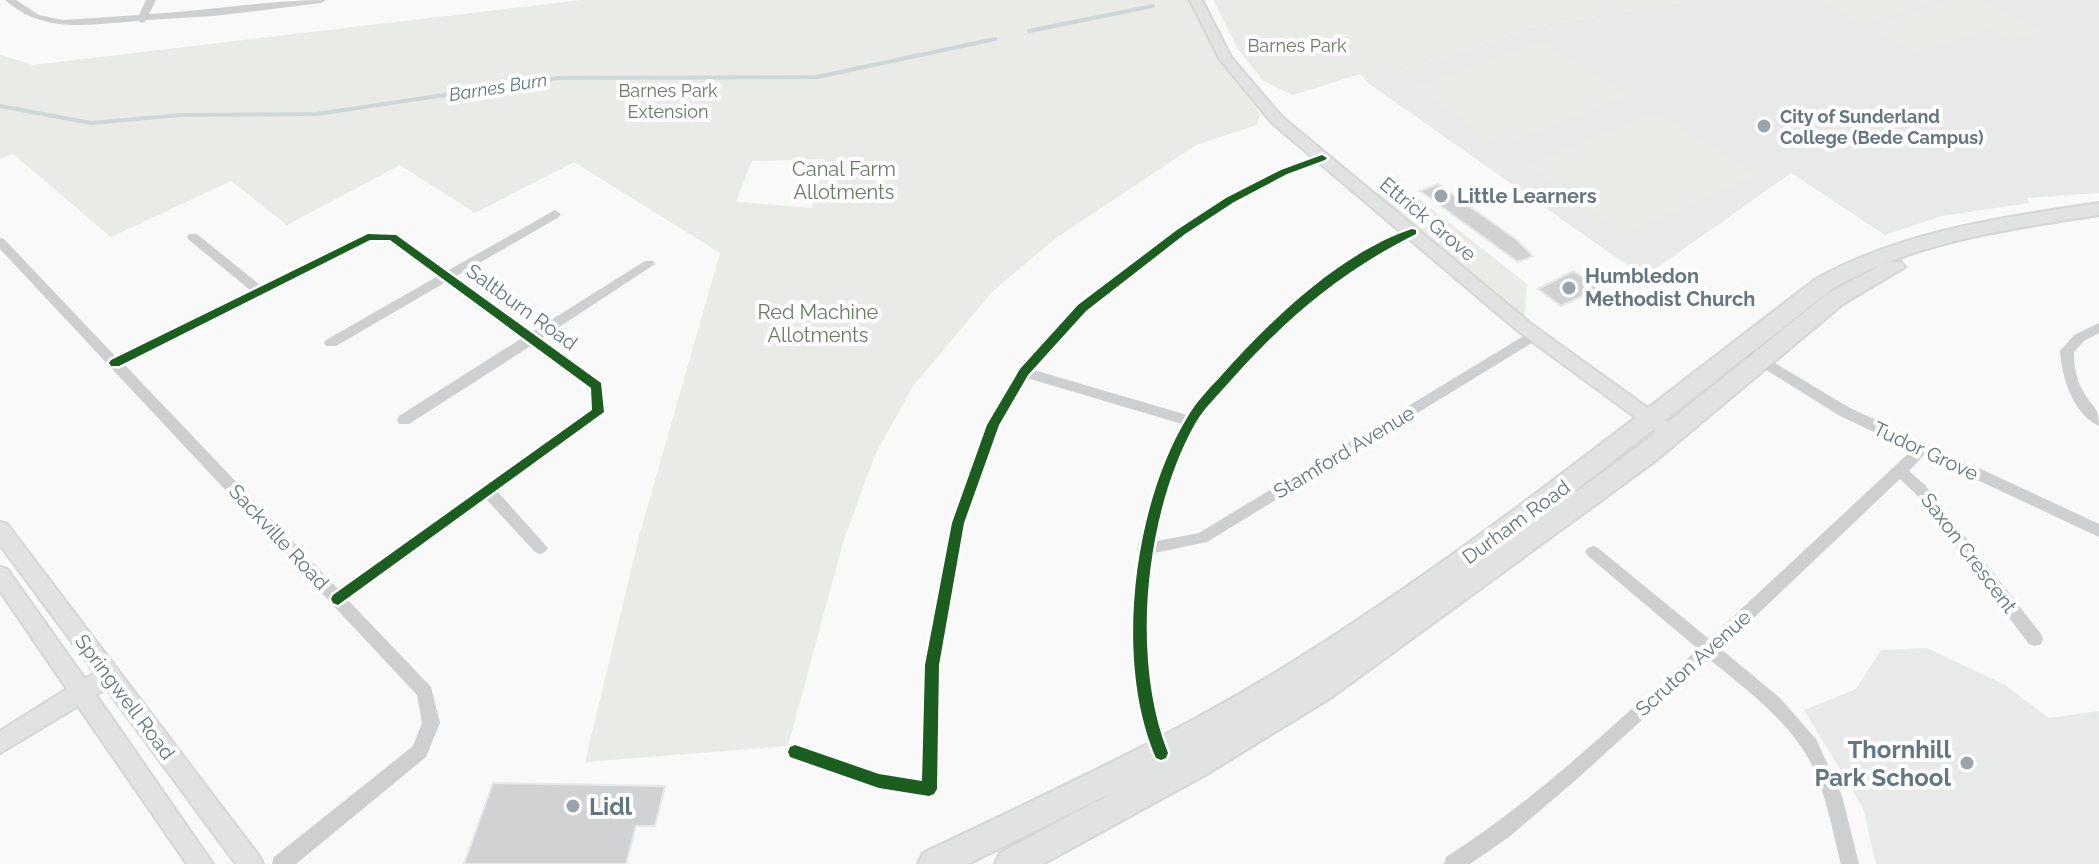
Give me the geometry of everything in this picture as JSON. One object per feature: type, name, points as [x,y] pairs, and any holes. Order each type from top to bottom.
[{"type":"highway","name":"Durham Road","points":[[1011,864],[1196,764],[1322,688],[1418,622],[1750,354],[1824,284],[1877,256],[1977,228],[2099,209]]},
{"type":"highway","name":"Durham Road","points":[[1750,354],[1884,270],[1946,249],[1989,239],[2099,224]]},
{"type":"highway","name":"Durham Road","points":[[934,864],[1161,753],[1307,669],[1661,427]]},
{"type":"street","points":[[10,0],[36,17],[63,23],[142,20],[258,4],[321,0]]},
{"type":"street","points":[[142,20],[151,0]]},
{"type":"street","name":"Ettrick Grove","points":[[1196,0],[1225,58],[1276,119],[1535,335],[1661,427]]},
{"type":"street","points":[[795,752],[867,778],[929,789],[932,665],[958,523],[993,425],[1024,372],[1082,308],[1181,232],[1230,200],[1284,172],[1322,158]]},
{"type":"street","points":[[331,343],[555,214]]},
{"type":"street","points":[[1161,753],[1147,720],[1140,682],[1145,549],[1161,485],[1190,421],[1287,316],[1352,264],[1412,232]]},
{"type":"street","points":[[193,237],[259,291]]},
{"type":"street","name":"Saltburn Road","points":[[115,363],[368,237],[392,237],[597,386],[598,412],[338,599]]},
{"type":"street","name":"Sackville Road","points":[[0,242],[425,692],[431,723],[420,751],[281,864]]},
{"type":"street","points":[[404,420],[649,264]]},
{"type":"street","points":[[2099,327],[2079,338],[2067,351],[2067,369],[2075,394],[2099,421]]},
{"type":"street","name":"Stamford Avenue","points":[[1145,549],[1202,538],[1535,335]]},
{"type":"street","name":"Tudor Grove","points":[[1750,354],[1845,412],[2099,531]]},
{"type":"street","points":[[1024,372],[1190,421]]},
{"type":"street","name":"Scruton Avenue","points":[[1453,864],[1480,848],[1549,792],[1710,648],[1922,449]]},
{"type":"street","name":"Saxon Crescent","points":[[1900,471],[1920,489],[2035,639]]},
{"type":"street","points":[[488,491],[540,548]]},
{"type":"street","name":"Springwell Road","points":[[0,530],[251,864]]},
{"type":"street","points":[[1593,552],[1774,703],[1810,745],[1833,796],[1850,864]]},
{"type":"street","name":"Springwell Road","points":[[0,575],[201,864]]},
{"type":"street","points":[[0,743],[109,675]]},
{"type":"shaded area","name":"City of Sunderland College (Bede Campus)","points":[[1691,0],[2099,0],[2099,193],[2027,198],[2029,203],[1942,216],[1885,235],[1791,173],[1644,277],[1368,83],[1531,27]]},
{"type":"shaded area","name":"Thornhill Park School","points":[[1927,648],[2005,685],[2049,718],[2099,711],[2099,864],[1876,864],[1863,808],[1804,710],[1856,689],[1881,650]]},
{"type":"green space","points":[[581,0],[1189,0],[1260,115],[1257,125],[1196,145],[1056,238],[992,292],[913,386],[875,455],[844,539],[788,746],[585,762],[640,533],[720,253],[574,162],[475,213],[400,165],[287,225],[231,181],[111,237],[13,154],[0,159],[0,55],[33,65]],"holes":[[[824,159],[812,208],[736,202],[752,161]]]},
{"type":"green space","name":"Barnes Park","points":[[1213,0],[1691,0],[1531,27],[1368,83],[1360,74],[1293,95],[1263,81],[1237,48]]},
{"type":"green space","points":[[1819,0],[1943,0],[1864,25]]},
{"type":"green space","points":[[1952,0],[1983,0],[2041,30],[2011,40],[1990,29],[1914,53],[1867,27]]},
{"type":"green space","points":[[1542,41],[1629,96],[1500,147],[1416,87]]},
{"type":"green space","points":[[1656,112],[1757,175],[1624,234],[1527,165]]},
{"type":"green space","points":[[1364,192],[1417,197],[1527,284],[1524,327]]},
{"type":"building","points":[[1438,184],[1517,240],[1533,256],[1518,262],[1420,191]]},
{"type":"building","name":"Humbledon Methodist Church","points":[[1573,271],[1600,288],[1561,306],[1538,289]]},
{"type":"building","name":"Lidl","points":[[493,783],[665,786],[655,826],[636,826],[626,864],[464,864]]},
{"type":"waterway","points":[[1029,31],[1153,6]]},
{"type":"waterway","name":"Barnes Burn","points":[[0,106],[91,123],[181,115],[317,114],[558,78],[817,77],[995,39]]},
{"type":"cycle path","points":[[795,752],[879,781],[929,789],[932,665],[958,523],[993,425],[1024,372],[1082,308],[1181,232],[1230,200],[1284,172],[1322,158]]},
{"type":"cycle path","points":[[1161,753],[1149,720],[1143,690],[1144,571],[1160,496],[1189,424],[1239,363],[1307,298],[1357,261],[1412,232]]},
{"type":"cycle path","points":[[115,363],[368,237],[392,237],[597,386],[598,412],[338,599]]},
{"type":"place","name":"City of Sunderland College (Bede Campus)","points":[[1764,126]]},
{"type":"place","name":"Little Learners","points":[[1441,196]]},
{"type":"place","name":"Humbledon Methodist Church","points":[[1569,288]]},
{"type":"place","name":"Thornhill Park School","points":[[1967,763]]},
{"type":"place","name":"Lidl","points":[[573,806]]},
{"type":"park label","name":"Barnes Park Extension","points":[[668,100]]},
{"type":"park label","name":"Canal Farm Allotments","points":[[844,180]]},
{"type":"park label","name":"Red Machine Allotments","points":[[818,324]]}]
